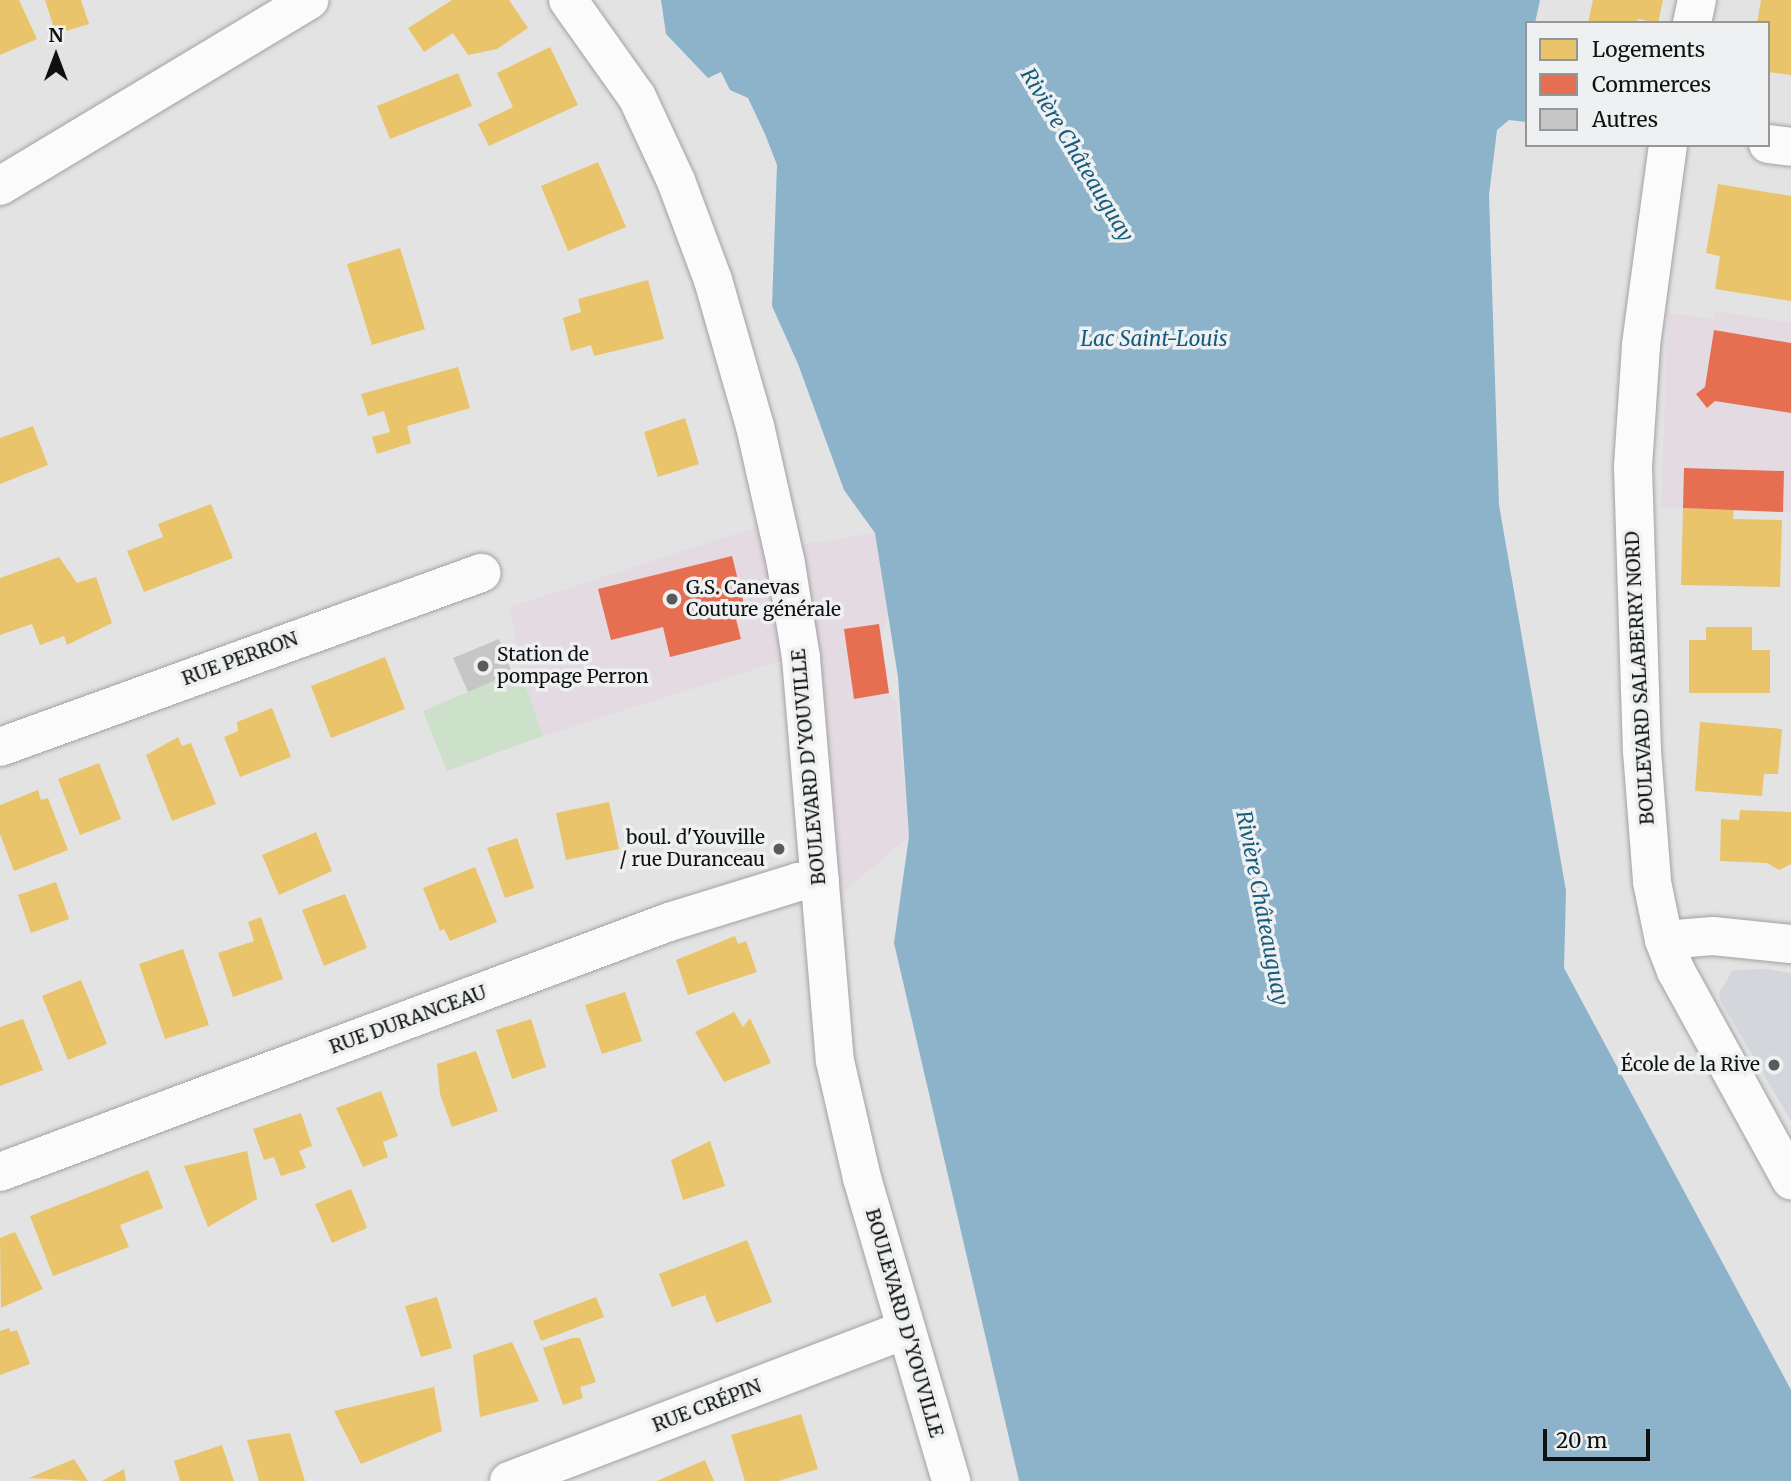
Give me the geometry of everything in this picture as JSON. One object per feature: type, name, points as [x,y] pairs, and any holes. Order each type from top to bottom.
[{"type":"street","points":[[0,186],[309,0]]},
{"type":"street","name":"BOULEVARD D'YOUVILLE","points":[[568,0],[637,97],[681,194],[736,356],[776,515],[794,607],[820,881],[823,960],[835,1061],[905,1331],[951,1481]]},
{"type":"street","points":[[1692,21],[1697,0]]},
{"type":"street","points":[[1770,144],[1791,147]]},
{"type":"street","name":"BOULEVARD SALABERRY NORD","points":[[1668,147],[1640,350],[1632,488],[1642,751],[1652,874],[1664,940],[1696,1012],[1791,1180]]},
{"type":"street","name":"RUE PERRON","points":[[0,747],[481,573]]},
{"type":"street","name":"RUE DURANCEAU","points":[[0,1172],[669,922],[798,882],[820,881]]},
{"type":"street","points":[[1664,940],[1694,936],[1791,944]]},
{"type":"street","name":"RUE CRÉPIN","points":[[509,1481],[905,1331]]},
{"type":"shaded area","points":[[1715,311],[1791,323],[1791,512],[1661,508],[1668,313],[1714,319]]},
{"type":"shaded area","points":[[760,526],[784,660],[543,736],[523,679],[510,607]]},
{"type":"shaded area","points":[[875,533],[890,610],[881,638],[889,693],[897,702],[909,836],[838,897],[824,693],[799,545]]},
{"type":"shaded area","name":"École de la Rive","points":[[1768,969],[1791,973],[1791,1121],[1720,1000],[1719,993],[1733,970]]},
{"type":"green space","points":[[512,673],[523,679],[543,736],[447,771],[423,711]]},
{"type":"water","name":"Lac Saint-Louis","points":[[661,0],[1540,0],[1535,21],[1525,21],[1525,122],[1509,120],[1497,130],[1489,195],[1499,505],[1566,891],[1564,968],[1791,1390],[1791,1481],[1019,1481],[894,943],[909,836],[898,677],[875,533],[844,490],[798,364],[772,306],[777,165],[765,134],[748,98],[730,90],[721,72],[708,78],[666,34]]},
{"type":"building: Logements","points":[[0,0],[19,0],[37,39],[0,55]]},
{"type":"building: Logements","points":[[45,0],[81,0],[89,24],[56,34]]},
{"type":"building: Logements","points":[[452,0],[509,0],[528,28],[497,49],[468,55],[453,33],[424,52],[408,28]]},
{"type":"building: Logements","points":[[1593,0],[1663,0],[1658,21],[1588,21]]},
{"type":"building: Logements","points":[[1761,0],[1791,0],[1791,75],[1770,72],[1770,21],[1757,21]]},
{"type":"building: Logements","points":[[550,47],[578,105],[489,146],[478,124],[513,107],[497,73]]},
{"type":"building: Logements","points":[[458,73],[472,106],[390,139],[377,106]]},
{"type":"building: Logements","points":[[598,162],[626,227],[568,251],[541,186]]},
{"type":"building: Logements","points":[[1718,184],[1791,196],[1791,301],[1715,289],[1720,256],[1706,253]]},
{"type":"building: Logements","points":[[400,248],[425,329],[372,345],[347,264]]},
{"type":"building: Logements","points":[[648,280],[664,339],[594,356],[591,345],[571,351],[563,318],[581,312],[578,299]]},
{"type":"building: Logements","points":[[458,367],[470,408],[407,426],[411,443],[377,454],[372,437],[390,432],[384,411],[368,416],[361,394]]},
{"type":"building: Logements","points":[[685,418],[699,464],[658,477],[644,432]]},
{"type":"building: Logements","points":[[33,426],[48,465],[0,484],[0,438]]},
{"type":"building: Logements","points":[[211,504],[233,558],[144,592],[127,551],[163,537],[158,524]]},
{"type":"building: Logements","points":[[1683,508],[1734,510],[1733,519],[1782,520],[1780,587],[1681,585]]},
{"type":"building: Logements","points":[[59,557],[77,583],[96,577],[112,623],[67,645],[64,636],[40,645],[32,624],[0,635],[0,578]]},
{"type":"building: Logements","points":[[1706,627],[1752,627],[1752,650],[1770,650],[1770,693],[1689,693],[1689,640],[1706,640]]},
{"type":"building: Logements","points":[[385,657],[405,709],[331,738],[311,686]]},
{"type":"building: Logements","points":[[272,708],[291,757],[240,777],[224,737],[238,731],[237,722]]},
{"type":"building: Logements","points":[[1700,722],[1782,729],[1778,774],[1764,774],[1762,796],[1695,791]]},
{"type":"building: Logements","points":[[178,737],[182,746],[191,743],[216,804],[172,821],[146,755]]},
{"type":"building: Logements","points":[[99,763],[121,819],[80,835],[58,779]]},
{"type":"building: Logements","points":[[38,790],[41,800],[48,798],[68,850],[14,871],[0,834],[0,805]]},
{"type":"building: Logements","points":[[609,802],[619,849],[566,860],[556,813]]},
{"type":"building: Logements","points":[[1740,810],[1791,812],[1791,864],[1779,870],[1767,863],[1720,861],[1721,819],[1739,820]]},
{"type":"building: Logements","points":[[316,832],[332,871],[279,895],[262,855]]},
{"type":"building: Logements","points":[[517,838],[534,888],[505,898],[487,848]]},
{"type":"building: Logements","points":[[475,867],[497,922],[450,941],[444,929],[440,931],[423,888]]},
{"type":"building: Logements","points":[[56,882],[69,919],[31,933],[18,895]]},
{"type":"building: Logements","points":[[345,894],[367,948],[324,966],[302,910]]},
{"type":"building: Logements","points":[[261,917],[283,979],[233,997],[218,953],[254,941],[248,922]]},
{"type":"building: Logements","points":[[735,936],[738,944],[746,941],[757,972],[688,995],[676,960]]},
{"type":"building: Logements","points":[[183,949],[209,1025],[165,1039],[139,964]]},
{"type":"building: Logements","points":[[81,980],[107,1044],[68,1060],[42,996]]},
{"type":"building: Logements","points":[[625,992],[642,1041],[602,1054],[585,1005]]},
{"type":"building: Logements","points":[[734,1012],[743,1027],[750,1018],[771,1063],[724,1082],[695,1032]]},
{"type":"building: Logements","points":[[23,1019],[43,1070],[0,1086],[0,1027]]},
{"type":"building: Logements","points":[[531,1019],[546,1067],[512,1079],[496,1030]]},
{"type":"building: Logements","points":[[476,1051],[498,1111],[452,1127],[440,1094],[437,1064]]},
{"type":"building: Logements","points":[[381,1091],[398,1136],[383,1142],[388,1157],[363,1167],[336,1108]]},
{"type":"building: Logements","points":[[301,1113],[312,1146],[299,1151],[306,1168],[281,1176],[274,1157],[264,1160],[253,1129]]},
{"type":"building: Logements","points":[[710,1141],[725,1186],[683,1200],[671,1160]]},
{"type":"building: Logements","points":[[247,1151],[257,1199],[208,1227],[184,1166]]},
{"type":"building: Logements","points":[[148,1170],[163,1208],[120,1225],[129,1247],[53,1276],[30,1216]]},
{"type":"building: Logements","points":[[351,1189],[367,1228],[332,1243],[315,1204]]},
{"type":"building: Logements","points":[[15,1232],[43,1289],[1,1308],[0,1238]]},
{"type":"building: Logements","points":[[747,1240],[772,1302],[716,1323],[705,1295],[672,1307],[659,1274]]},
{"type":"building: Logements","points":[[437,1297],[452,1348],[421,1357],[405,1306]]},
{"type":"building: Logements","points":[[596,1297],[604,1317],[541,1341],[533,1321]]},
{"type":"building: Logements","points":[[9,1328],[11,1332],[17,1330],[30,1364],[0,1375],[0,1331]]},
{"type":"building: Logements","points":[[580,1338],[596,1382],[580,1387],[583,1398],[563,1405],[543,1348]]},
{"type":"building: Logements","points":[[512,1342],[539,1401],[480,1417],[473,1355]]},
{"type":"building: Logements","points":[[434,1387],[442,1431],[361,1464],[334,1411]]},
{"type":"building: Logements","points":[[801,1414],[818,1469],[778,1481],[745,1481],[731,1435]]},
{"type":"building: Logements","points":[[290,1433],[305,1481],[259,1481],[247,1440]]},
{"type":"building: Logements","points":[[222,1445],[234,1481],[180,1481],[174,1461]]},
{"type":"building: Logements","points":[[74,1459],[88,1481],[29,1478]]},
{"type":"building: Logements","points":[[705,1460],[714,1481],[657,1481]]},
{"type":"building: Logements","points":[[124,1469],[126,1481],[102,1481]]},
{"type":"building: Commerces","points":[[1714,330],[1791,343],[1791,413],[1715,401],[1707,408],[1696,394],[1705,387]]},
{"type":"building: Commerces","points":[[1684,468],[1784,471],[1783,512],[1683,508]]},
{"type":"building: Commerces","name":"G.S. Canevas Couture générale","points":[[732,556],[745,608],[734,611],[741,639],[670,657],[663,627],[611,640],[598,589]]},
{"type":"building: Commerces","name":"G.S. Canevas Couture générale","points":[[879,624],[889,693],[854,699],[844,629]]},
{"type":"building: Autres","name":"Station de pompage Perron","points":[[499,639],[512,673],[468,692],[453,658]]},
{"type":"place","name":"G.S. Canevas Couture générale","points":[[672,599]]},
{"type":"place","name":"Station de pompage Perron","points":[[483,666]]},
{"type":"place","name":"boul. d'Youville / rue Duranceau","points":[[779,849]]},
{"type":"place","name":"École de la Rive","points":[[1774,1065]]},
{"type":"water label","name":"Rivière Châteauguay","points":[[1077,155]]},
{"type":"water label","name":"Rivière Châteauguay","points":[[1262,908]]}]
